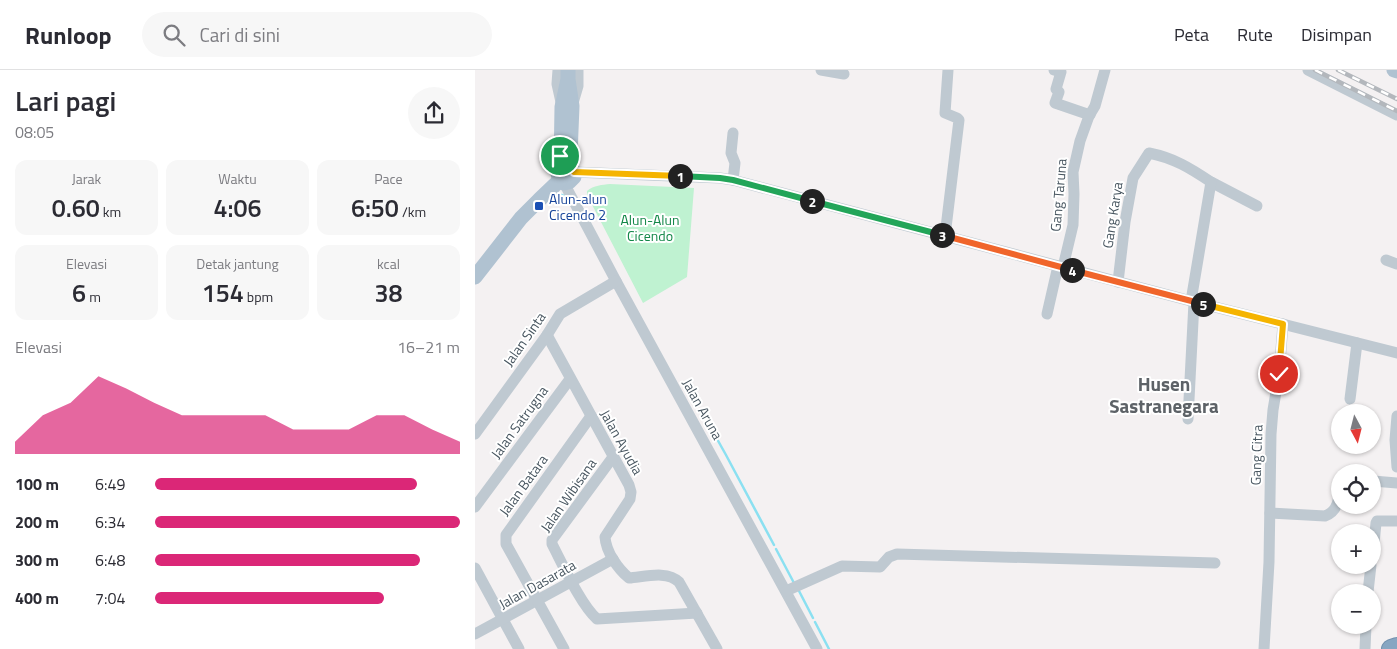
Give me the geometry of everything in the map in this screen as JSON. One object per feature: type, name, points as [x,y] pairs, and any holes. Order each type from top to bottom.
[{"type":"highway","points":[[1391,649],[1397,647]]},
{"type":"main road","points":[[475,277],[521,218],[566,174],[568,72]]},
{"type":"street","points":[[821,70],[845,74]]},
{"type":"street","points":[[945,236],[959,120],[945,113],[948,70]]},
{"type":"street","points":[[1054,70],[1061,72],[1056,90],[1059,92],[1055,103],[1090,115]]},
{"type":"street","name":"Gang Taruna","points":[[1047,314],[1073,226],[1073,172],[1080,140],[1095,106],[1105,70]]},
{"type":"street","points":[[1308,70],[1397,115]]},
{"type":"street","points":[[733,133],[731,153],[735,163],[733,180]]},
{"type":"street","name":"Gang Karya","points":[[1117,282],[1133,178],[1149,153],[1166,156],[1211,182]]},
{"type":"street","points":[[566,174],[720,178],[733,180],[1193,302],[1397,353]]},
{"type":"street","name":"Jalan Aruna","points":[[566,174],[616,281],[789,591],[817,649]]},
{"type":"street","points":[[1188,419],[1193,302],[1211,182],[1257,206]]},
{"type":"street","name":"Jalan Sinta","points":[[475,434],[547,335],[560,314],[616,281]]},
{"type":"street","name":"Gang Citra","points":[[1264,649],[1270,513],[1271,434],[1283,324]]},
{"type":"street","name":"Jalan Ayudia","points":[[547,335],[631,492],[630,499],[605,537],[605,544],[613,559],[629,578],[663,575],[675,577],[717,649]]},
{"type":"street","points":[[1350,399],[1357,343]]},
{"type":"street","name":"Jalan Satrugna","points":[[475,507],[570,379]]},
{"type":"street","name":"Jalan Batara","points":[[564,649],[506,544],[506,535],[591,416]]},
{"type":"street","points":[[1397,416],[1395,440],[1397,468]]},
{"type":"street","name":"Jalan Wibisana","points":[[613,457],[552,540],[552,544],[572,582],[590,613],[597,619],[697,613]]},
{"type":"street","points":[[1381,482],[1397,483]]},
{"type":"street","points":[[1270,513],[1325,516],[1331,514]]},
{"type":"street","points":[[1376,524],[1377,521],[1397,521]]},
{"type":"street","points":[[789,591],[836,567],[880,566],[889,557],[897,554],[1215,563]]},
{"type":"street","name":"Jalan Dasarata","points":[[475,634],[613,559]]},
{"type":"street","points":[[475,568],[519,649]]},
{"type":"street","points":[[1365,649],[1366,634]]},
{"type":"green space","name":"Alun-Alun Cicendo","points":[[610,184],[694,188],[687,277],[643,303],[587,195],[587,191],[592,188]]},
{"type":"waterway","points":[[556,193],[564,196]]},
{"type":"waterway","points":[[707,421],[774,545]]},
{"type":"waterway","points":[[776,549],[794,583]]},
{"type":"waterway","points":[[798,589],[813,618]]},
{"type":"waterway","points":[[815,622],[829,649]]},
{"type":"railway","points":[[1315,70],[1397,111]]},
{"type":"railway","points":[[1338,70],[1397,99]]},
{"type":"place","name":"Alun-alun Cicendo 2","points":[[539,206]]},
{"type":"district","name":"Husen Sastranegara","points":[[1164,394]]},
{"type":"route","points":[[560,156],[561,168],[569,167],[574,172],[733,180],[1283,324],[1279,374]]}]
